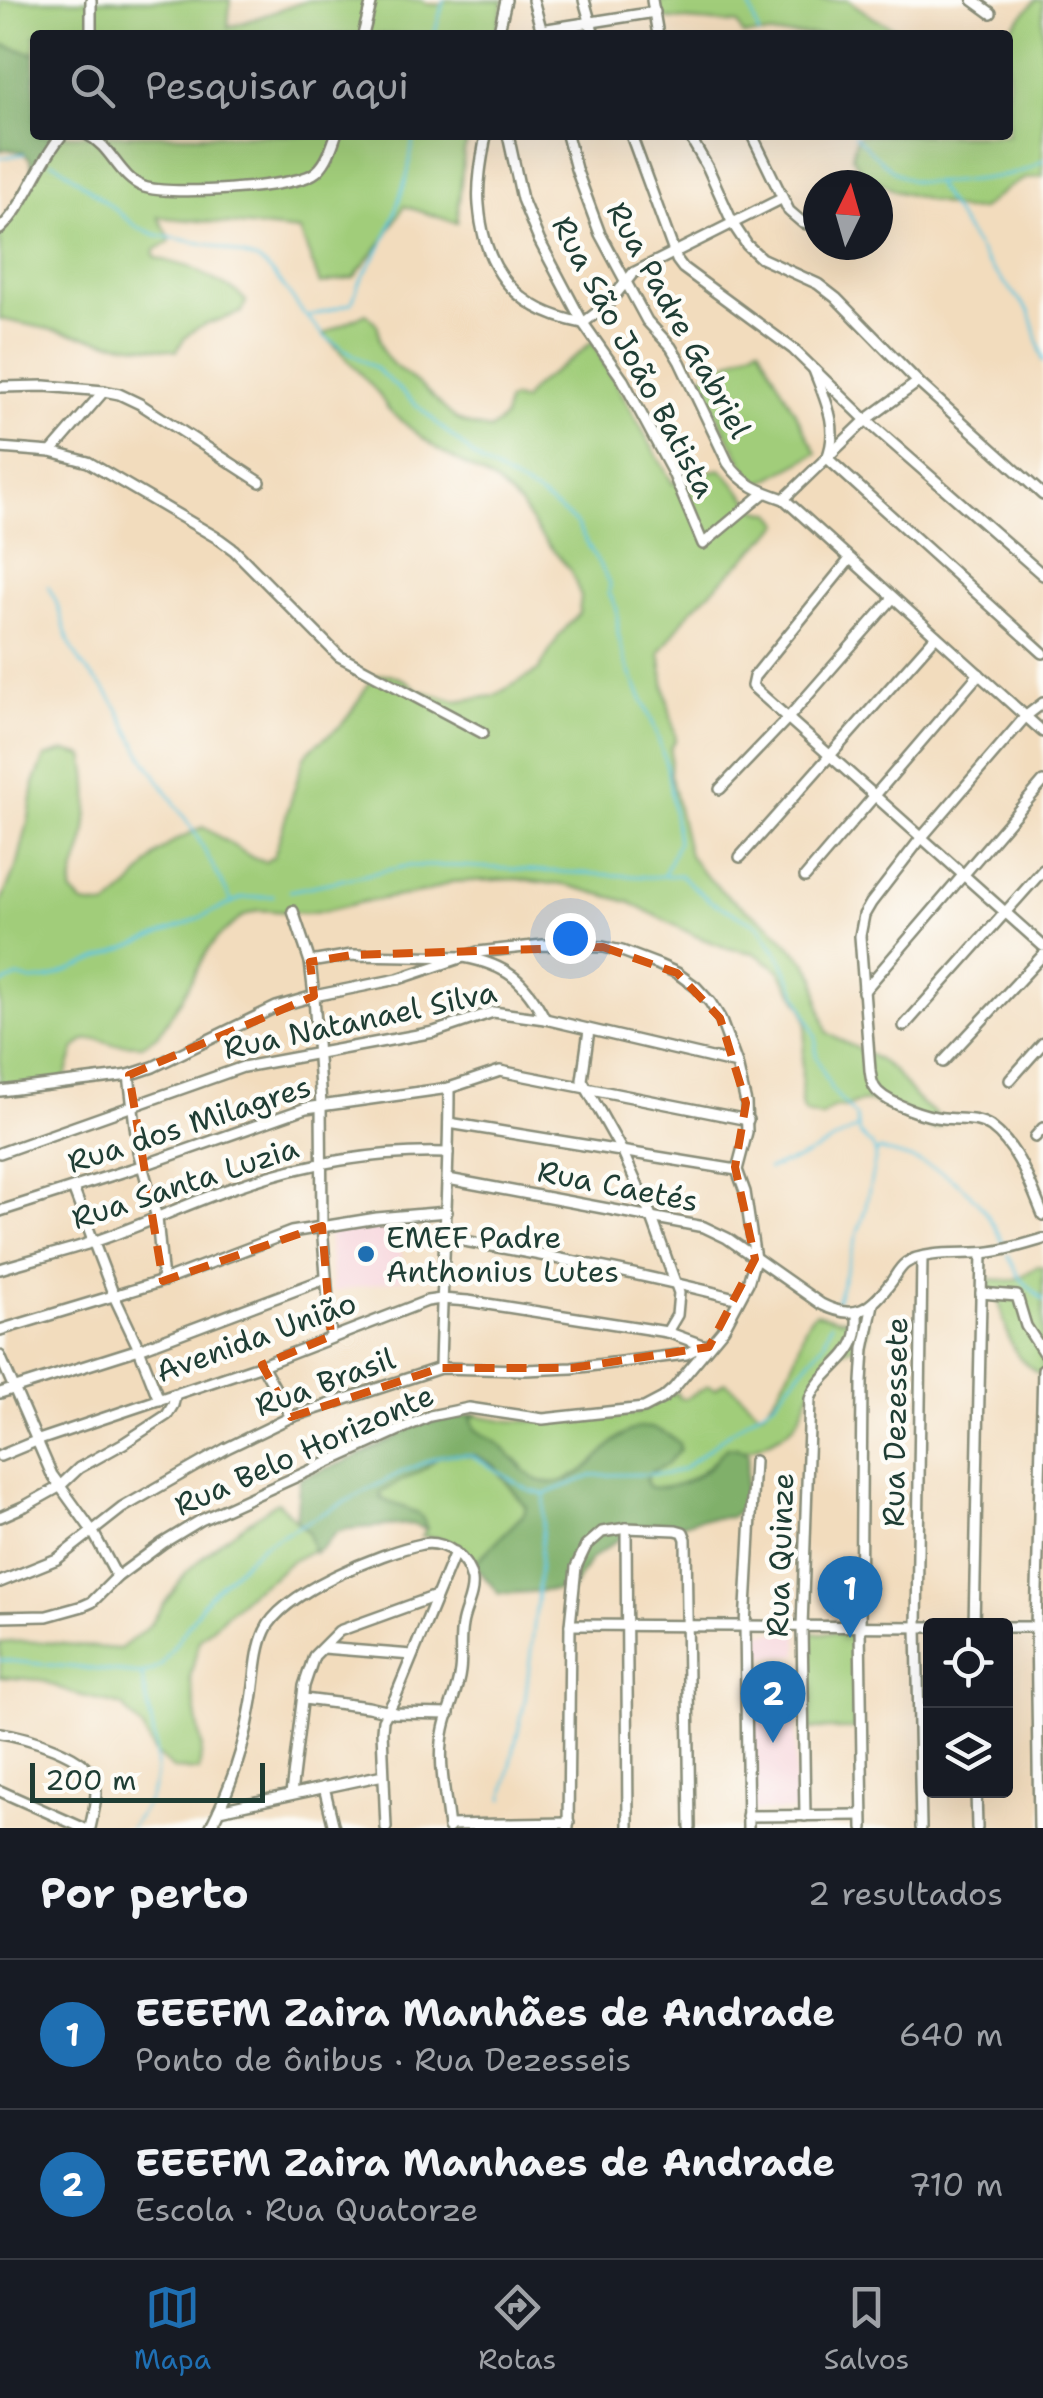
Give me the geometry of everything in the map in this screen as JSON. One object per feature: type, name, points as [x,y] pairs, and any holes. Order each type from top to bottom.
[{"type":"street","points":[[90,30],[91,0]]},
{"type":"street","points":[[364,30],[372,0]]},
{"type":"street","points":[[499,30],[506,0]]},
{"type":"street","points":[[533,0],[541,30]]},
{"type":"street","points":[[584,0],[592,30]]},
{"type":"street","points":[[652,0],[657,30]]},
{"type":"street","points":[[972,0],[991,13]]},
{"type":"street","points":[[554,30],[655,12]]},
{"type":"street","points":[[0,229],[58,140]]},
{"type":"street","points":[[95,140],[138,184],[183,190],[300,180],[322,166],[334,140]]},
{"type":"street","points":[[485,140],[478,203],[486,243],[500,274],[508,287],[534,305],[583,323],[608,304],[632,273],[782,199]]},
{"type":"street","name":"Rua São João Batista","points":[[509,140],[522,200],[539,240],[583,323],[623,380],[674,472],[703,544],[764,493]]},
{"type":"street","name":"Rua Padre Gabriel","points":[[568,140],[590,212],[647,321],[680,362],[737,476],[746,484],[784,500]]},
{"type":"street","points":[[633,140],[674,253],[690,275],[766,328],[813,367],[866,420],[1043,575]]},
{"type":"street","points":[[692,140],[747,245],[760,258],[818,284],[836,298],[918,382],[1043,496]]},
{"type":"street","points":[[754,140],[782,199],[803,223]]},
{"type":"street","points":[[813,367],[833,430],[827,458]]},
{"type":"street","points":[[918,382],[866,420],[784,500],[1043,732]]},
{"type":"street","points":[[0,388],[45,386],[118,394],[140,404],[260,482]]},
{"type":"street","points":[[51,452],[104,391]]},
{"type":"street","points":[[0,448],[68,455],[106,470],[219,538],[339,656],[484,733]]},
{"type":"street","points":[[827,458],[1043,653]]},
{"type":"street","points":[[850,559],[752,682],[754,689],[1043,946]]},
{"type":"street","points":[[720,789],[893,598]]},
{"type":"street","points":[[740,856],[936,636]]},
{"type":"street","points":[[805,877],[979,674]]},
{"type":"street","points":[[1043,703],[1026,716],[922,836],[864,915],[860,936],[870,1070],[877,1091],[922,1114],[987,1124],[1017,1158],[1043,1215]]},
{"type":"street","points":[[864,992],[1043,782]]},
{"type":"street","points":[[904,1026],[1043,870]]},
{"type":"street","points":[[293,912],[310,962],[314,996],[322,1226],[331,1336]]},
{"type":"street","points":[[0,1091],[130,1075],[262,1013],[314,996],[398,979],[489,950],[603,947],[642,958],[677,974],[696,987],[720,1018],[746,1103],[747,1132],[736,1170],[745,1192],[755,1260]]},
{"type":"street","points":[[310,962],[352,955],[464,957],[494,964],[515,977],[545,1019]]},
{"type":"street","points":[[942,1062],[1043,955]]},
{"type":"street","name":"Rua Natanael Silva","points":[[0,1153],[244,1067],[434,1032],[493,1012],[545,1019],[737,1064]]},
{"type":"street","points":[[589,1030],[582,1073],[584,1086],[623,1153],[676,1283],[679,1306],[675,1322],[667,1332]]},
{"type":"street","points":[[1010,1080],[1043,1044]]},
{"type":"street","name":"Rua dos Milagres","points":[[0,1211],[293,1112],[449,1088],[500,1070],[748,1120]]},
{"type":"street","points":[[130,1075],[142,1166],[157,1218],[163,1281]]},
{"type":"street","points":[[440,1368],[449,1088]]},
{"type":"street","points":[[449,1123],[736,1170]]},
{"type":"street","points":[[1035,1138],[1043,1128]]},
{"type":"street","name":"Rua Santa Luzia","points":[[0,1269],[94,1242],[235,1186],[320,1165],[390,1154],[448,1153]]},
{"type":"street","name":"Rua Caetés","points":[[448,1179],[715,1232],[833,1311],[857,1312]]},
{"type":"street","points":[[73,1188],[159,1400]]},
{"type":"street","points":[[0,1330],[163,1281],[280,1236],[378,1218],[448,1212]]},
{"type":"street","points":[[446,1238],[537,1253],[739,1300]]},
{"type":"street","points":[[857,1312],[873,1304],[907,1262],[922,1257],[982,1253],[1043,1240]]},
{"type":"street","points":[[974,1618],[982,1253]]},
{"type":"street","name":"Rua Dezessete","points":[[922,1257],[917,1627],[922,1828]]},
{"type":"street","name":"Rua Belo Horizonte","points":[[0,1617],[47,1616],[92,1602],[117,1577],[162,1543],[201,1520],[443,1411],[469,1408],[542,1418],[644,1408],[663,1398],[724,1328],[753,1272],[755,1260]]},
{"type":"street","points":[[0,1394],[139,1349],[326,1279]]},
{"type":"street","points":[[981,1292],[1017,1296],[1026,1326],[1043,1352]]},
{"type":"street","name":"Avenida União","points":[[0,1456],[262,1365],[414,1305],[442,1299],[667,1332],[706,1346]]},
{"type":"street","points":[[863,1828],[862,1364],[873,1304]]},
{"type":"street","name":"Rua Quinze","points":[[805,1816],[802,1626],[810,1399],[819,1382],[852,1346],[857,1312]]},
{"type":"street","name":"Rua Brasil","points":[[0,1582],[46,1565],[122,1508],[227,1448],[291,1417],[440,1368],[572,1368],[679,1355],[706,1346]]},
{"type":"street","points":[[0,1356],[59,1488],[93,1532],[117,1577]]},
{"type":"street","points":[[262,1365],[291,1417]]},
{"type":"street","points":[[1040,1825],[1043,1369]]},
{"type":"street","points":[[0,1517],[59,1488],[79,1468],[166,1415],[175,1396]]},
{"type":"street","points":[[748,1828],[745,1626],[754,1461]]},
{"type":"street","points":[[626,1528],[628,1828]]},
{"type":"street","points":[[210,1828],[236,1767],[248,1724],[261,1642],[271,1618],[322,1584],[379,1556],[428,1543],[441,1544],[455,1552],[472,1586],[462,1626],[461,1670],[444,1724],[448,1826],[569,1826],[570,1626],[576,1567],[586,1546],[602,1532],[626,1528],[676,1530],[686,1538],[690,1828]]},
{"type":"street","points":[[386,1828],[383,1720],[455,1552]]},
{"type":"street","points":[[291,1794],[308,1669],[314,1656],[340,1632],[436,1596]]},
{"type":"street","points":[[570,1626],[923,1627]]},
{"type":"street","points":[[1013,1627],[1040,1627]]},
{"type":"street","points":[[323,1648],[412,1655]]},
{"type":"street","points":[[304,1699],[402,1714],[449,1714]]},
{"type":"street","points":[[0,1734],[12,1734],[68,1756],[90,1771],[95,1786],[86,1828],[0,1791]]},
{"type":"street","points":[[220,1810],[383,1775]]},
{"type":"street","points":[[324,1787],[334,1828]]},
{"type":"street","points":[[976,1798],[977,1828]]},
{"type":"street","points":[[748,1816],[862,1816]]},
{"type":"highlighted area","points":[[603,947],[677,973],[720,1018],[746,1103],[735,1167],[755,1259],[709,1347],[572,1368],[440,1368],[291,1417],[262,1365],[331,1336],[322,1226],[163,1281],[129,1075],[314,996],[310,962],[352,955]]},
{"type":"shaded area","name":"EMEF Padre Anthonius Lutes","points":[[399,1221],[403,1279],[333,1292],[328,1229]]},
{"type":"shaded area","points":[[798,1632],[798,1655],[753,1656],[752,1633]]},
{"type":"shaded area","points":[[751,1676],[796,1676],[795,1811],[750,1811]]},
{"type":"green space","points":[[0,0],[230,0],[228,28],[309,0],[421,0],[442,5],[445,0],[504,0],[497,30],[30,30],[30,53],[0,44]]},
{"type":"green space","points":[[654,0],[848,0],[899,30],[741,30],[738,24],[660,18]]},
{"type":"green space","points":[[1036,0],[1043,0],[1043,176],[1009,187],[981,209],[964,210],[895,191],[893,170],[861,170],[852,157],[856,140],[1013,140],[1013,30],[1005,30]]},
{"type":"green space","points":[[0,44],[30,53],[30,140],[53,140],[34,177],[31,161],[23,152],[0,151]]},
{"type":"green space","points":[[53,140],[468,140],[457,223],[404,206],[354,277],[320,284],[300,231],[158,217],[170,238],[155,250],[156,258],[189,267],[237,292],[246,301],[242,312],[189,334],[177,351],[110,342],[0,319],[0,228]]},
{"type":"green space","points":[[366,313],[378,326],[382,349],[392,363],[458,420],[490,430],[504,418],[507,402],[523,401],[592,341],[673,484],[686,475],[721,469],[758,510],[772,513],[781,524],[689,612],[660,652],[676,739],[671,748],[670,774],[689,855],[727,896],[771,926],[806,962],[816,978],[827,1033],[890,1068],[938,1116],[941,1126],[935,1129],[867,1102],[832,1108],[822,1117],[805,1113],[801,1105],[807,1023],[803,1008],[779,970],[754,953],[698,937],[629,902],[570,886],[516,879],[451,882],[426,892],[325,911],[258,910],[243,916],[206,953],[158,1035],[142,1045],[85,1040],[75,1048],[65,1079],[0,1088],[0,904],[18,863],[34,783],[45,757],[65,751],[84,756],[87,817],[71,892],[83,904],[107,907],[131,886],[157,854],[203,827],[253,858],[265,862],[274,856],[304,757],[346,720],[373,676],[390,674],[418,690],[456,701],[493,696],[538,671],[559,636],[579,613],[581,597],[571,571],[521,506],[496,483],[437,449],[388,409],[324,334]]},
{"type":"green space","points":[[759,346],[817,453],[755,486],[697,378]]},
{"type":"green space","points":[[1043,1267],[1043,1375],[1019,1358],[1009,1339],[999,1302],[986,1288],[990,1279],[1016,1279]]},
{"type":"green space","points":[[815,1313],[839,1319],[864,1319],[868,1323],[864,1341],[859,1347],[843,1351],[823,1369],[792,1427],[750,1449],[726,1448],[701,1472],[682,1483],[649,1488],[646,1479],[651,1472],[645,1428],[621,1435],[588,1468],[559,1483],[536,1481],[500,1445],[479,1434],[471,1417],[537,1421],[636,1413],[671,1394],[685,1399],[725,1382],[761,1412],[782,1384]]},
{"type":"green space","points":[[476,1414],[471,1417],[475,1429],[540,1481],[561,1482],[578,1474],[623,1435],[639,1428],[657,1429],[679,1443],[680,1449],[666,1465],[651,1472],[646,1480],[649,1487],[689,1480],[726,1449],[740,1449],[749,1453],[742,1509],[730,1517],[699,1519],[681,1525],[652,1524],[625,1534],[590,1560],[572,1589],[499,1594],[474,1564],[524,1514],[526,1507],[494,1465],[475,1455],[452,1454],[438,1457],[381,1492],[381,1498],[387,1502],[420,1516],[426,1529],[410,1524],[347,1529],[337,1532],[314,1553],[308,1532],[296,1520],[300,1478],[344,1462],[417,1424]]},
{"type":"green space","points":[[452,1454],[488,1463],[526,1507],[524,1514],[474,1564],[451,1544],[422,1536],[427,1528],[381,1498],[386,1488],[438,1457]]},
{"type":"green space","points":[[277,1502],[308,1532],[313,1550],[250,1592],[199,1640],[190,1678],[202,1747],[199,1771],[173,1769],[154,1753],[144,1731],[123,1706],[71,1693],[41,1680],[0,1677],[0,1643],[45,1642],[120,1649],[148,1627],[187,1571]]},
{"type":"green space","points":[[809,1633],[853,1633],[854,1729],[810,1729]]},
{"type":"waterway","points":[[435,30],[444,0]]},
{"type":"waterway","points":[[748,0],[757,30]]},
{"type":"waterway","points":[[307,317],[352,303],[391,224],[408,173],[413,140]]},
{"type":"waterway","points":[[859,140],[896,173],[920,182],[998,176],[1025,170],[1043,160]]},
{"type":"waterway","points":[[0,158],[24,154]]},
{"type":"waterway","points":[[52,162],[137,227],[257,260],[275,275],[325,337],[375,368],[483,464],[539,495],[575,522],[610,583],[625,661],[655,728],[667,768],[678,842],[664,875]]},
{"type":"waterway","points":[[934,182],[988,264],[1030,312],[1043,361]]},
{"type":"waterway","points":[[48,586],[82,665],[117,707],[142,755],[195,833],[232,902]]},
{"type":"waterway","points":[[290,891],[407,866],[649,877],[680,875],[710,901],[759,926],[781,959],[804,1009],[816,1038],[816,1056],[831,1089],[856,1117],[859,1133],[876,1154],[865,1210],[836,1302]]},
{"type":"waterway","points":[[0,985],[18,977],[32,981],[47,979],[242,898],[273,896]]},
{"type":"waterway","points":[[768,1169],[804,1157],[857,1128]]},
{"type":"waterway","points":[[876,1153],[879,1150],[901,1156],[956,1181],[983,1208],[1005,1247]]},
{"type":"waterway","points":[[1008,1255],[1020,1278],[1043,1300]]},
{"type":"waterway","points":[[0,1660],[141,1674],[152,1671],[161,1665],[209,1595],[263,1545],[440,1456],[471,1455],[530,1491],[545,1494],[594,1475],[668,1474],[683,1469],[774,1402],[824,1343],[831,1323]]},
{"type":"waterway","points":[[503,1799],[525,1700],[545,1494]]},
{"type":"waterway","points":[[130,1828],[151,1793],[156,1767],[142,1675]]},
{"type":"place","name":"EMEF Padre Anthonius Lutes","points":[[366,1254]]},
{"type":"place","name":"EEEFM Zaira Manhães de Andrade","points":[[850,1638]]},
{"type":"place","name":"EEEFM Zaira Manhaes de Andrade","points":[[773,1743]]}]
